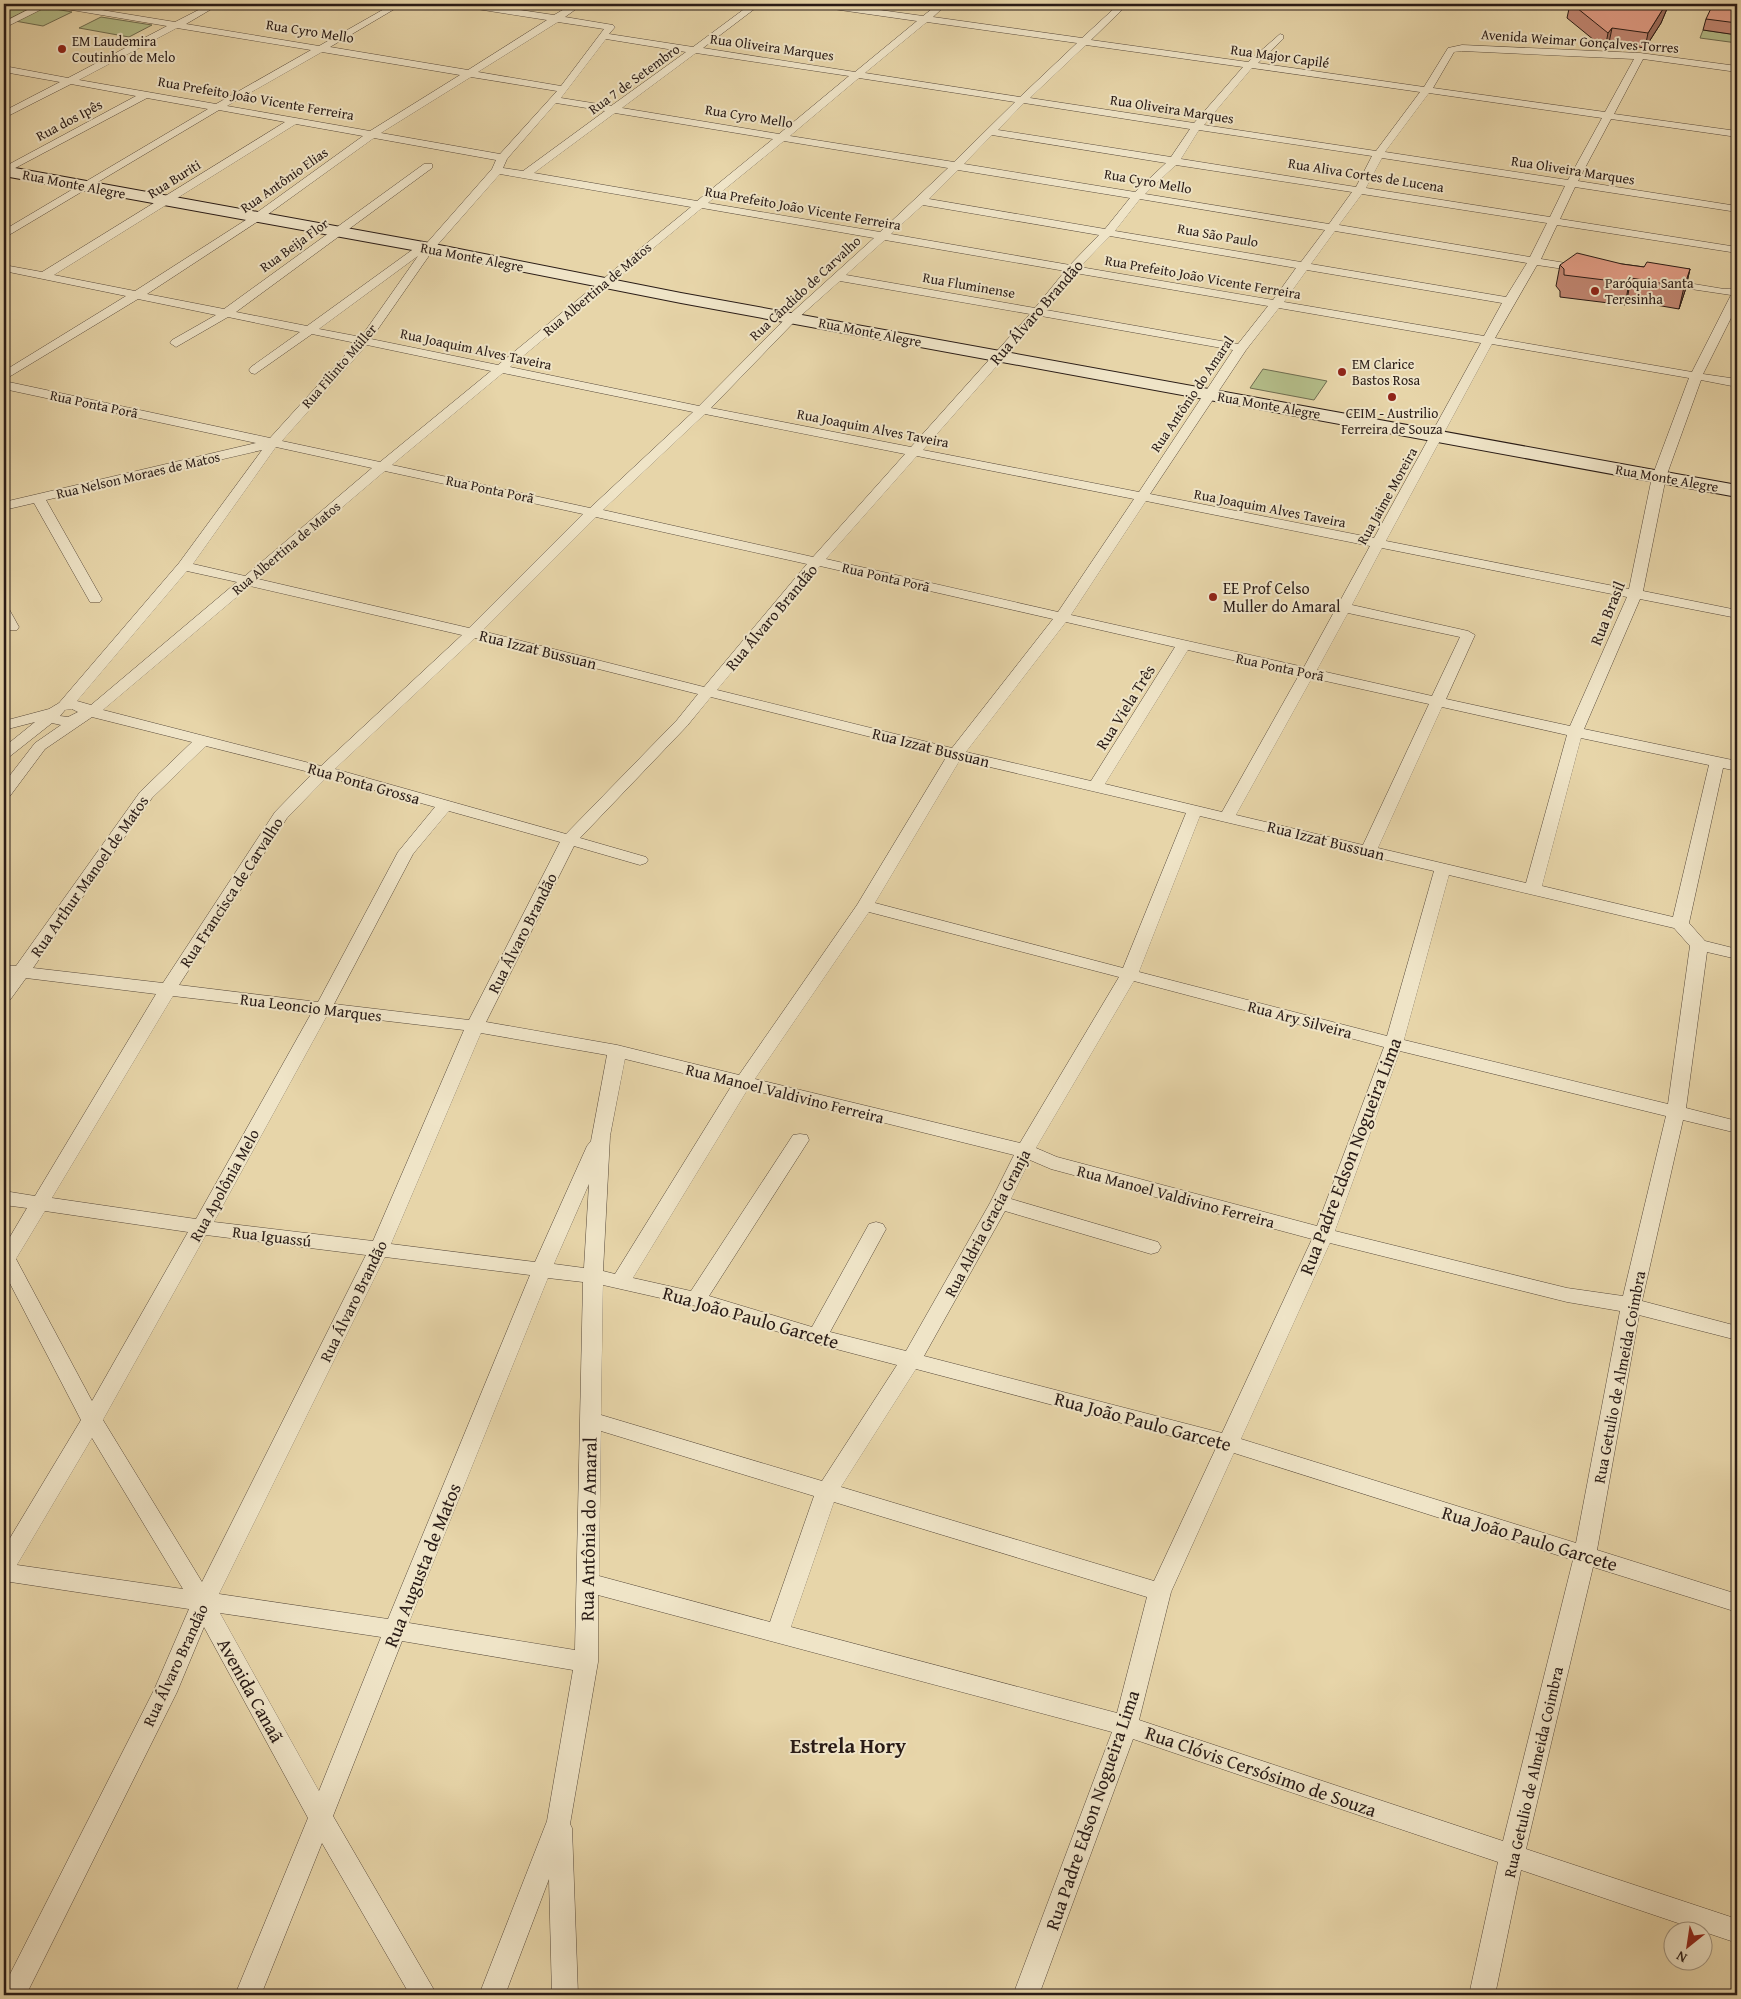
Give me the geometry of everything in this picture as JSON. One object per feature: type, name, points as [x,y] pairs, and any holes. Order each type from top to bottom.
[{"type":"main road","points":[[1710,4],[1737,7]]},
{"type":"street","points":[[4,25],[46,4]]},
{"type":"street","name":"Rua Cyro Mello","points":[[50,4],[564,89]]},
{"type":"street","points":[[4,114],[216,4]]},
{"type":"street","points":[[4,235],[218,107],[399,4]]},
{"type":"street","points":[[464,4],[555,18]]},
{"type":"street","name":"Rua Antônio Elias","points":[[4,376],[138,294],[256,218],[373,134],[579,4]]},
{"type":"street","name":"Rua 7 de Setembro","points":[[526,174],[758,4]]},
{"type":"street","name":"Rua Major Capilé","points":[[820,4],[1737,134]]},
{"type":"street","name":"Rua Albertina de Matos","points":[[4,793],[40,746],[86,714],[943,4]]},
{"type":"street","name":"Rua Cândido de Carvalho","points":[[593,512],[702,410],[792,318],[921,201],[956,164],[1124,4]]},
{"type":"street","name":"Rua Filinto Müller","points":[[66,704],[184,566],[273,443],[364,341],[426,248],[497,170],[502,158],[564,89],[610,27],[555,18]]},
{"type":"street","name":"Rua Oliveira Marques","points":[[604,36],[1737,209]]},
{"type":"street","name":"Rua Álvaro Brandão","points":[[13,1995],[165,1692],[203,1603],[380,1249],[475,1026],[569,840],[682,723],[817,561],[913,451],[1037,312],[1072,269],[1108,232],[1138,195],[1174,161],[1196,127],[1250,66],[1280,38]]},
{"type":"street","name":"Avenida Weimar Gonçalves Torres","points":[[1451,50],[1462,48],[1640,56],[1737,69]]},
{"type":"street","name":"Rua Antônio do Amaral","points":[[620,1282],[743,1083],[865,906],[956,754],[1062,617],[1140,497],[1241,348],[1276,304],[1360,189],[1378,154],[1427,90],[1451,50]]},
{"type":"street","name":"Rua Jaime Moreira","points":[[1227,816],[1308,673],[1376,544],[1438,435],[1509,300],[1534,260],[1571,184],[1640,56]]},
{"type":"street","name":"Rua Prefeito João Vicente Ferreira","points":[[4,69],[502,158]]},
{"type":"street","name":"Rua dos Ipês","points":[[4,171],[146,94]]},
{"type":"street","name":"Rua Cyro Mello","points":[[554,100],[956,164],[1591,270]]},
{"type":"street","name":"Rua Buriti","points":[[44,276],[167,202],[294,121]]},
{"type":"street","name":"Rua Aliva Cortes de Lucena","points":[[990,132],[1737,250]]},
{"type":"street","name":"Rua Beija Flor","points":[[176,343],[227,313],[428,166]]},
{"type":"street","name":"Rua Prefeito João Vicente Ferreira","points":[[497,170],[1737,384]]},
{"type":"street","name":"Rua Monte Alegre","points":[[4,171],[426,248],[605,284],[1438,435],[1737,492]]},
{"type":"street","name":"Rua São Paulo","points":[[921,201],[1509,300]]},
{"type":"street","points":[[255,370],[426,248]]},
{"type":"street","name":"Rua Joaquim Alves Taveira","points":[[4,268],[501,370],[1737,614]]},
{"type":"street","name":"Rua Fluminense","points":[[839,277],[1241,348]]},
{"type":"street","points":[[1648,279],[1724,292],[1737,291]]},
{"type":"street","name":"Rua Brasil","points":[[1533,889],[1575,733],[1635,595],[1659,477],[1696,376],[1737,295]]},
{"type":"street","name":"Rua Ponta Porã","points":[[4,385],[817,561],[1183,646],[1575,733],[1727,764]]},
{"type":"street","name":"Rua Nelson Moraes de Matos","points":[[4,506],[273,443]]},
{"type":"street","points":[[4,493],[23,501]]},
{"type":"street","points":[[38,498],[95,599]]},
{"type":"street","name":"Rua Francisca de Carvalho","points":[[4,1259],[168,989],[281,815],[324,771],[472,633],[593,512]]},
{"type":"street","name":"Rua Izzat Bussuan","points":[[184,566],[472,633],[956,754],[1227,816],[1680,924]]},
{"type":"street","points":[[1342,607],[1468,635],[1369,850]]},
{"type":"street","points":[[4,612],[12,627]]},
{"type":"street","name":"Rua Viela Três","points":[[1096,786],[1183,646]]},
{"type":"street","points":[[4,754],[66,704]]},
{"type":"street","name":"Rua Ponta Grossa","points":[[66,704],[83,705],[86,714]]},
{"type":"street","name":"Rua Ponta Grossa","points":[[52,715],[53,720],[64,723],[86,714],[203,740],[324,771],[640,860]]},
{"type":"street","points":[[4,725],[52,715]]},
{"type":"street","name":"Rua Arthur Manoel de Matos","points":[[4,996],[12,971],[146,795],[203,740]]},
{"type":"street","points":[[1727,764],[1680,924],[1699,946],[1737,954]]},
{"type":"street","name":"Rua Apolônia Melo","points":[[4,1566],[92,1420],[201,1227],[323,1008],[406,852],[445,806]]},
{"type":"street","name":"Rua Aldria Gracia Granja","points":[[777,1634],[827,1491],[911,1360],[1000,1203],[1025,1151],[1129,974],[1195,809]]},
{"type":"street","name":"Rua Padre Edson Nogueira Lima","points":[[1026,1995],[1126,1726],[1160,1592],[1324,1235],[1394,1043],[1443,868]]},
{"type":"street","name":"Rua Ary Silveira","points":[[865,906],[1394,1043],[1737,1127]]},
{"type":"street","name":"Rua Getulio de Almeida Coimbra","points":[[1482,1995],[1512,1856],[1585,1555],[1632,1305],[1676,1112],[1699,946]]},
{"type":"street","name":"Rua Leoncio Marques","points":[[12,971],[475,1026],[617,1051]]},
{"type":"street","name":"Rua Manoel Valdivino Ferreira","points":[[617,1051],[1025,1151],[1051,1162],[1324,1235],[1567,1295],[1632,1305],[1737,1333]]},
{"type":"street","name":"Rua Antônia do Amaral","points":[[492,1995],[559,1821],[586,1662],[593,1276],[601,1136],[617,1051]]},
{"type":"street","name":"Rua Augusta de Matos","points":[[248,1995],[322,1820],[540,1270],[601,1136]]},
{"type":"street","points":[[696,1299],[800,1140]]},
{"type":"street","name":"Rua Iguassú","points":[[4,1198],[201,1227],[540,1270]]},
{"type":"street","points":[[1000,1203],[1151,1247]]},
{"type":"street","points":[[817,1336],[876,1229]]},
{"type":"street","name":"Avenida Canaã","points":[[4,1259],[92,1420],[203,1603],[322,1820],[424,1995]]},
{"type":"street","name":"Rua João Paulo Garcete","points":[[540,1270],[593,1276],[696,1299],[817,1336],[1228,1443],[1737,1603]]},
{"type":"street","points":[[591,1420],[1160,1592]]},
{"type":"street","points":[[4,1572],[203,1603],[396,1630],[586,1662]]},
{"type":"street","name":"Rua Clóvis Cersósimo de Souza","points":[[586,1582],[1126,1726],[1737,1932]]},
{"type":"street","points":[[559,1821],[568,1994]]},
{"type":"green space","points":[[4,4],[40,5],[4,23]]},
{"type":"green space","points":[[44,7],[72,12],[43,26],[15,21]]},
{"type":"green space","points":[[101,17],[152,25],[129,37],[79,28]]},
{"type":"green space","points":[[1703,30],[1737,35],[1737,43],[1700,38]]},
{"type":"green space","points":[[1263,369],[1327,381],[1314,400],[1250,388]]},
{"type":"building","points":[[1572,4],[1666,4],[1648,33],[1612,28],[1608,33]]},
{"type":"building","points":[[1713,4],[1737,4],[1737,23],[1706,19]]},
{"type":"building","points":[[1577,253],[1622,264],[1644,267],[1647,262],[1690,269],[1684,287],[1631,278],[1629,283],[1564,275],[1564,269],[1560,265]]},
{"type":"place","name":"EM Laudemira Coutinho de Melo","points":[[62,49]]},
{"type":"place","name":"Paróquia Santa Teresinha","points":[[1595,291]]},
{"type":"place","name":"EM Clarice Bastos Rosa","points":[[1342,372]]},
{"type":"place","name":"CEIM - Austrilio Ferreira de Souza","points":[[1392,397]]},
{"type":"place","name":"EE Prof Celso Muller do Amaral","points":[[1213,597]]},
{"type":"district","name":"Estrela Hory","points":[[848,1745]]}]
